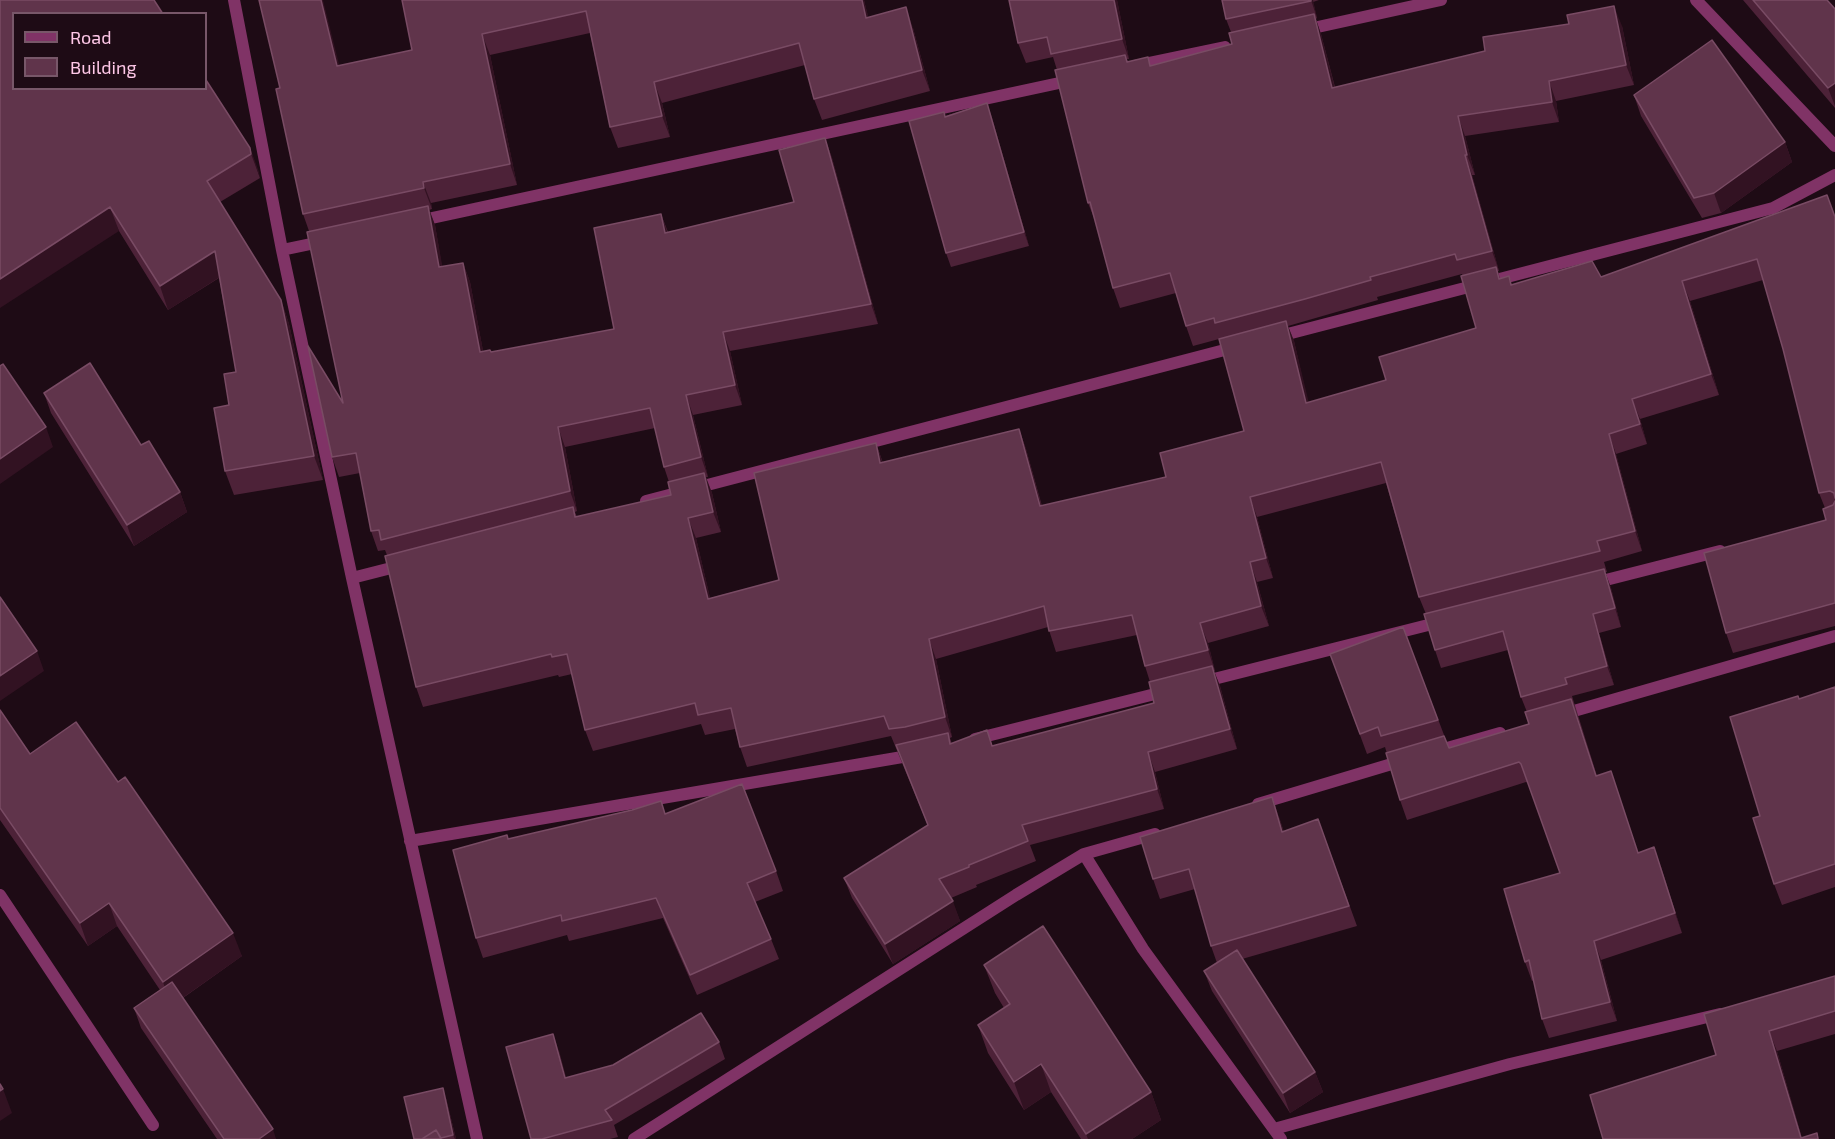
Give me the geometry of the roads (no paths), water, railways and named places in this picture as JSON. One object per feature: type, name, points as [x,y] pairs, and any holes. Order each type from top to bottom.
[{"type":"street","points":[[234,0],[282,250],[352,578],[477,1139]]},
{"type":"street","points":[[1289,33],[1442,0]]},
{"type":"street","points":[[1696,0],[1835,146]]},
{"type":"street","points":[[1125,68],[1242,43]]},
{"type":"street","points":[[411,222],[1090,76]]},
{"type":"street","points":[[628,506],[1773,208],[1835,175]]},
{"type":"street","points":[[282,250],[341,237]]},
{"type":"street","points":[[1587,585],[1736,547]]},
{"type":"street","points":[[352,578],[409,563]]},
{"type":"street","points":[[961,743],[1460,617]]},
{"type":"street","points":[[1552,717],[1835,636]]},
{"type":"street","points":[[1244,808],[1507,731]]},
{"type":"street","points":[[410,841],[926,752]]},
{"type":"street","points":[[634,1139],[996,908],[1084,855],[1164,831]]},
{"type":"street","points":[[1084,855],[1143,949],[1277,1134],[1510,1064],[1727,1012]]},
{"type":"street","points":[[0,895],[153,1125]]}]
